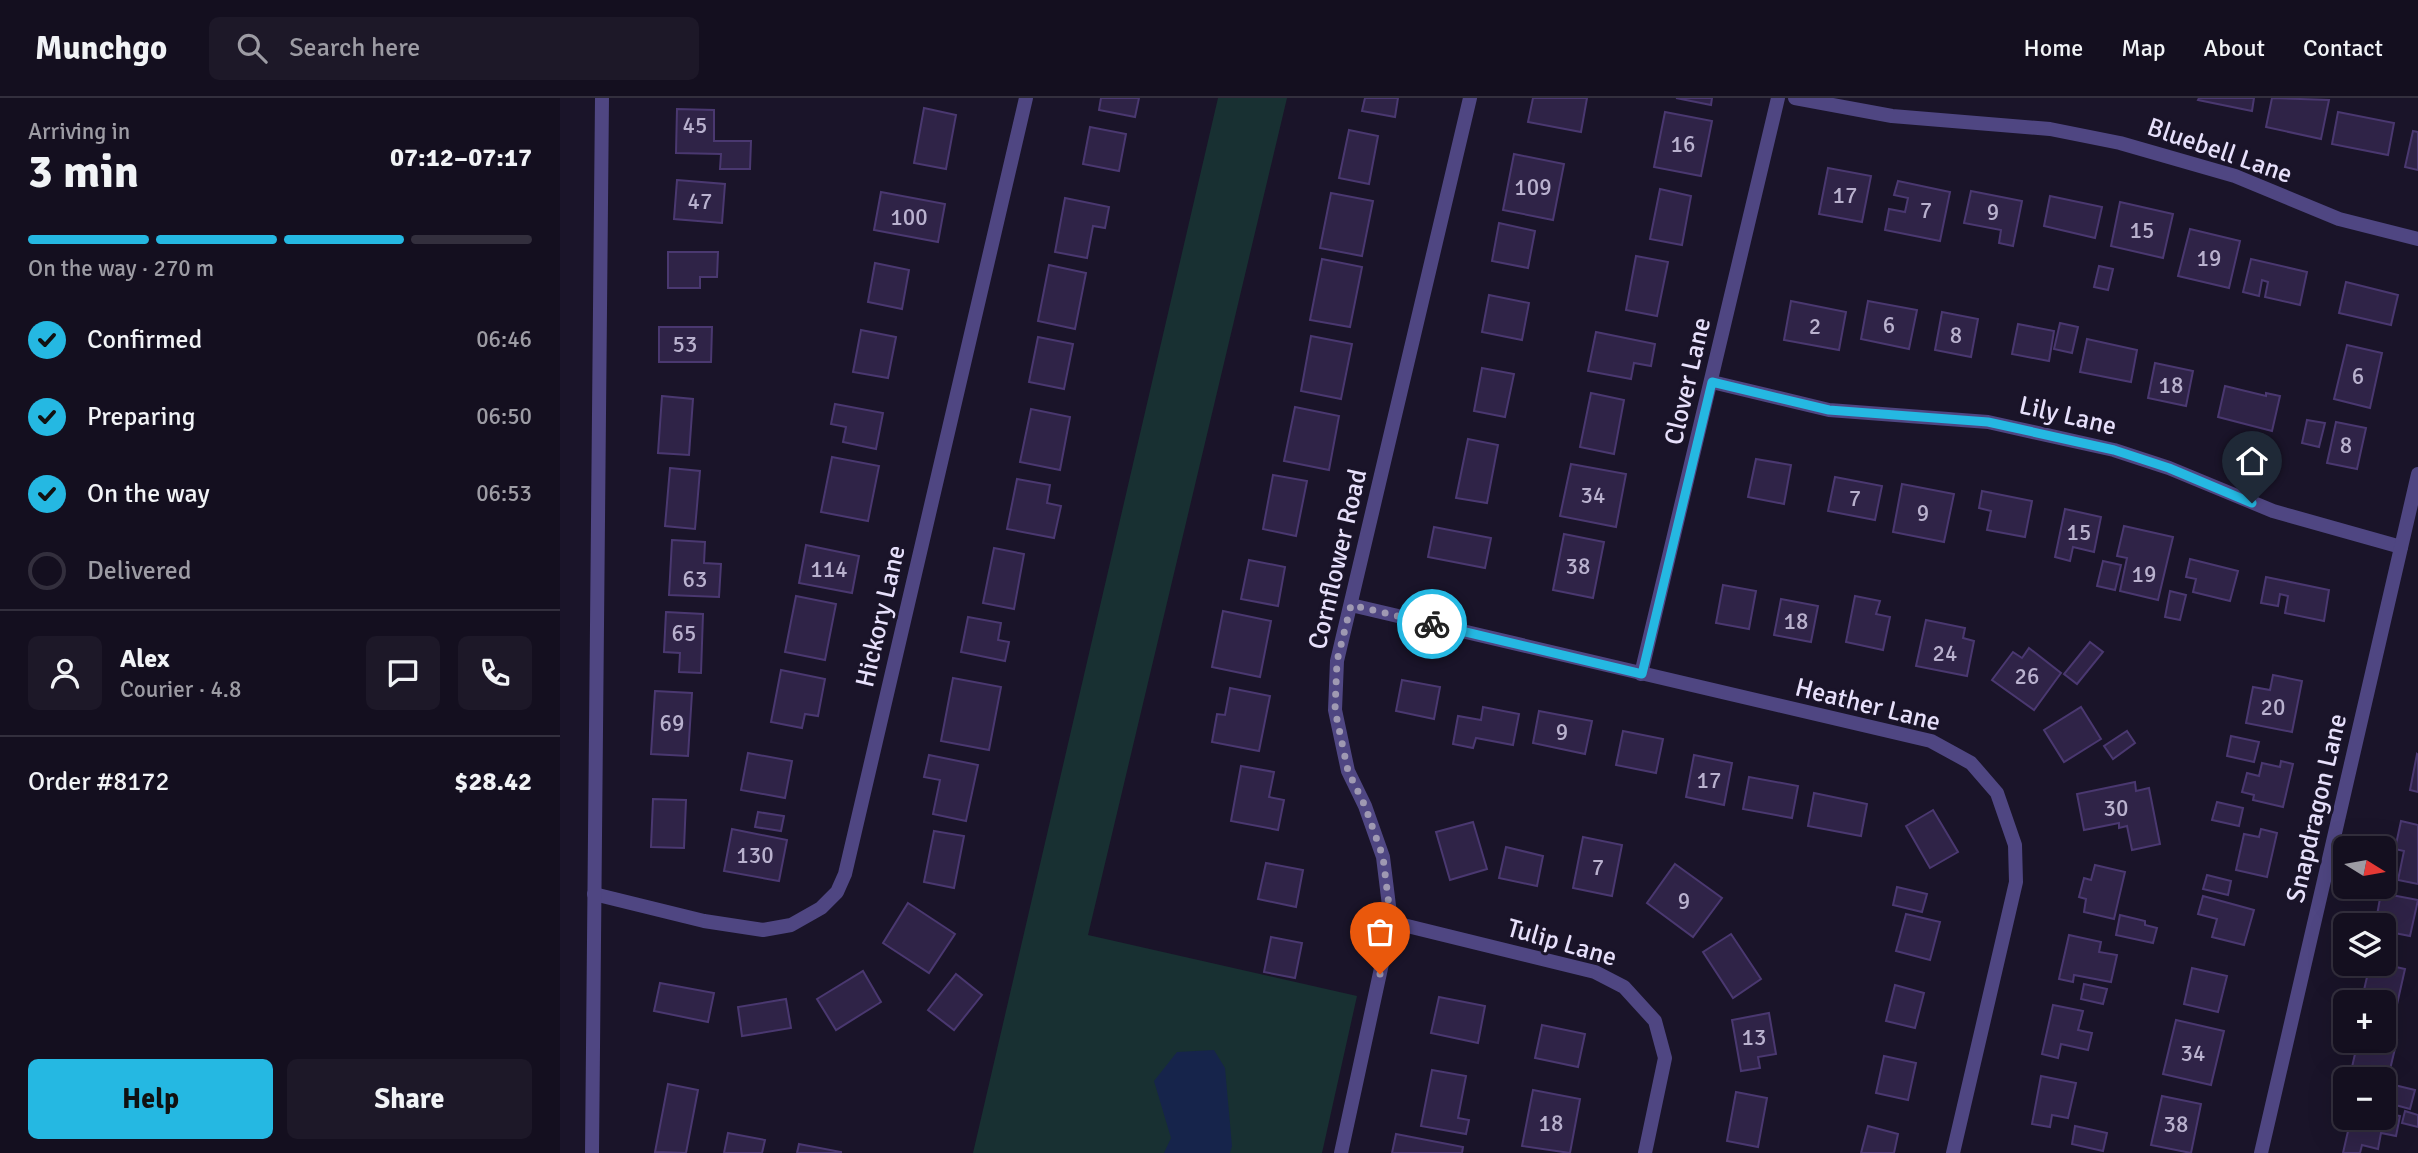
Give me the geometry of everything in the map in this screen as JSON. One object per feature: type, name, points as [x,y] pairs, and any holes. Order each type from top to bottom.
[{"type":"street","points":[[592,1153],[601,98]]},
{"type":"street","name":"Hickory Lane","points":[[594,894],[704,921],[763,930],[791,925],[821,908],[837,892],[845,874],[1027,98]]},
{"type":"street","name":"Cornflower Road","points":[[1341,1153],[1391,922],[1383,857],[1365,806],[1348,771],[1335,710],[1337,661],[1470,98]]},
{"type":"street","name":"Clover Lane","points":[[1642,674],[1778,98]]},
{"type":"street","name":"Bluebell Lane","points":[[1795,98],[1892,116],[2050,129],[2120,143],[2235,176],[2339,219],[2418,239]]},
{"type":"street","name":"Lily Lane","points":[[1712,382],[1829,410],[1988,422],[2114,450],[2169,468],[2273,511],[2401,547]]},
{"type":"street","name":"Snapdragon Lane","points":[[2261,1153],[2418,474]]},
{"type":"street","name":"Heather Lane","points":[[1351,605],[1931,741],[1971,762],[1997,793],[2015,845],[2015,882],[1953,1153]]},
{"type":"street","name":"Tulip Lane","points":[[1391,922],[1595,972],[1624,987],[1655,1021],[1665,1058],[1645,1153]]},
{"type":"green space","points":[[1218,98],[1287,98],[1088,935],[1357,996],[1322,1153],[973,1153]]},
{"type":"water","points":[[1214,1050],[1225,1068],[1232,1146],[1230,1153],[1164,1153],[1171,1138],[1154,1081],[1177,1052]]},
{"type":"building","points":[[1101,98],[1139,98],[1135,117],[1099,110]]},
{"type":"building","points":[[1365,98],[1398,98],[1395,117],[1362,111]]},
{"type":"building","points":[[1533,98],[1587,98],[1581,132],[1528,122]]},
{"type":"building","points":[[1676,98],[1712,98],[1711,105]]},
{"type":"building","points":[[2254,98],[2252,111],[2198,100]]},
{"type":"building","points":[[2272,98],[2329,100],[2321,139],[2266,127]]},
{"type":"building","points":[[924,108],[956,115],[946,169],[914,163]]},
{"type":"building","points":[[677,109],[714,110],[714,141],[751,141],[750,169],[720,169],[721,154],[676,153]]},
{"type":"building","points":[[1665,112],[1712,121],[1701,176],[1654,167]]},
{"type":"building","points":[[2338,112],[2394,123],[2388,155],[2332,144]]},
{"type":"building","points":[[1090,127],[1126,134],[1119,171],[1083,164]]},
{"type":"building","points":[[1349,130],[1378,136],[1369,184],[1339,178]]},
{"type":"building","points":[[2413,131],[2418,132],[2418,170],[2405,167]]},
{"type":"building","points":[[1514,154],[1564,164],[1553,220],[1503,210]]},
{"type":"building","points":[[1828,168],[1871,176],[1862,222],[1819,214]]},
{"type":"building","points":[[677,180],[725,184],[722,223],[674,219]]},
{"type":"building","points":[[1898,181],[1950,192],[1940,241],[1885,230],[1889,209],[1905,212],[1908,198],[1894,195]]},
{"type":"building","points":[[1660,189],[1691,196],[1682,245],[1650,239]]},
{"type":"building","points":[[1971,191],[2022,201],[2013,246],[1999,243],[2001,230],[1964,223]]},
{"type":"building","points":[[881,192],[945,204],[938,242],[874,230]]},
{"type":"building","points":[[1331,193],[1373,201],[1362,256],[1320,248]]},
{"type":"building","points":[[2050,196],[2102,207],[2095,238],[2044,226]]},
{"type":"building","points":[[1065,198],[1109,207],[1105,228],[1093,226],[1087,258],[1055,252]]},
{"type":"building","points":[[2120,202],[2173,214],[2163,258],[2111,246]]},
{"type":"building","points":[[1499,223],[1535,231],[1528,268],[1492,261]]},
{"type":"building","points":[[2190,229],[2240,241],[2229,288],[2178,276]]},
{"type":"building","points":[[668,252],[718,252],[717,277],[700,277],[700,288],[668,288]]},
{"type":"building","points":[[1636,256],[1668,262],[1657,316],[1626,310]]},
{"type":"building","points":[[1322,259],[1362,267],[1350,327],[1310,320]]},
{"type":"building","points":[[2251,259],[2307,272],[2300,305],[2265,297],[2268,282],[2262,280],[2259,296],[2243,292]]},
{"type":"building","points":[[875,263],[909,270],[902,309],[868,302]]},
{"type":"building","points":[[1049,265],[1086,273],[1075,329],[1038,321]]},
{"type":"building","points":[[2099,266],[2113,269],[2108,290],[2094,287]]},
{"type":"building","points":[[2346,282],[2398,295],[2391,325],[2339,313]]},
{"type":"building","points":[[1489,295],[1529,303],[1522,340],[1482,332]]},
{"type":"building","points":[[1791,301],[1846,312],[1839,350],[1784,340]]},
{"type":"building","points":[[1868,301],[1917,310],[1909,349],[1861,339]]},
{"type":"building","points":[[1942,312],[1978,319],[1971,357],[1935,350]]},
{"type":"building","points":[[2060,323],[2078,327],[2072,353],[2054,349]]},
{"type":"building","points":[[2018,324],[2054,331],[2049,361],[2012,354]]},
{"type":"building","points":[[659,327],[712,327],[711,362],[659,362]]},
{"type":"building","points":[[861,330],[896,337],[888,378],[853,372]]},
{"type":"building","points":[[1596,332],[1655,344],[1651,366],[1634,363],[1631,379],[1588,371]]},
{"type":"building","points":[[1311,336],[1352,344],[1341,399],[1301,391]]},
{"type":"building","points":[[1038,337],[1073,344],[1064,389],[1029,382]]},
{"type":"building","points":[[2087,339],[2137,350],[2131,382],[2080,372]]},
{"type":"building","points":[[2347,345],[2382,353],[2370,408],[2334,399]]},
{"type":"building","points":[[2155,363],[2193,371],[2186,406],[2148,398]]},
{"type":"building","points":[[1482,368],[1514,374],[1505,417],[1474,411]]},
{"type":"building","points":[[2225,386],[2266,396],[2266,393],[2280,396],[2272,431],[2218,417]]},
{"type":"building","points":[[1591,393],[1624,400],[1614,454],[1580,447]]},
{"type":"building","points":[[662,396],[693,399],[689,455],[658,453]]},
{"type":"building","points":[[835,404],[883,413],[876,449],[843,442],[846,427],[831,424]]},
{"type":"building","points":[[1295,407],[1339,416],[1329,470],[1284,461]]},
{"type":"building","points":[[1031,409],[1070,417],[1060,470],[1020,462]]},
{"type":"building","points":[[2307,420],[2325,423],[2319,447],[2302,443]]},
{"type":"building","points":[[2336,422],[2366,428],[2357,469],[2327,463]]},
{"type":"building","points":[[1468,439],[1498,445],[1487,503],[1456,498]]},
{"type":"building","points":[[832,457],[879,466],[868,521],[821,512]]},
{"type":"building","points":[[1756,459],[1791,465],[1784,504],[1748,497]]},
{"type":"building","points":[[1571,464],[1626,474],[1616,527],[1560,516]]},
{"type":"building","points":[[670,468],[700,471],[695,529],[665,526]]},
{"type":"building","points":[[1273,475],[1307,481],[1296,536],[1263,529]]},
{"type":"building","points":[[1835,477],[1882,486],[1875,520],[1828,511]]},
{"type":"building","points":[[1017,479],[1050,485],[1047,503],[1061,506],[1054,538],[1007,529]]},
{"type":"building","points":[[1902,484],[1954,494],[1944,542],[1893,532]]},
{"type":"building","points":[[1982,491],[2032,501],[2025,537],[1987,530],[1991,511],[1979,508]]},
{"type":"building","points":[[2065,509],[2101,517],[2094,552],[2073,547],[2070,561],[2055,557]]},
{"type":"building","points":[[2124,526],[2173,537],[2158,600],[2120,591],[2127,558],[2117,556]]},
{"type":"building","points":[[1434,527],[1491,538],[1485,568],[1428,557]]},
{"type":"building","points":[[1564,534],[1604,542],[1593,598],[1553,590]]},
{"type":"building","points":[[672,540],[705,542],[704,563],[721,564],[719,597],[669,595]]},
{"type":"building","points":[[806,545],[859,556],[852,593],[799,583]]},
{"type":"building","points":[[994,548],[1024,554],[1014,609],[983,603]]},
{"type":"building","points":[[2190,559],[2238,571],[2230,601],[2193,592],[2196,579],[2186,577]]},
{"type":"building","points":[[1249,560],[1285,567],[1278,606],[1241,599]]},
{"type":"building","points":[[2103,561],[2121,565],[2115,590],[2097,586]]},
{"type":"building","points":[[2266,577],[2329,590],[2324,621],[2285,613],[2288,596],[2280,594],[2278,606],[2261,603]]},
{"type":"building","points":[[1723,585],[1756,591],[1749,629],[1716,623]]},
{"type":"building","points":[[2170,591],[2186,595],[2180,620],[2165,617]]},
{"type":"building","points":[[796,596],[836,604],[825,660],[785,652]]},
{"type":"building","points":[[1855,596],[1880,601],[1876,614],[1890,617],[1883,650],[1846,642]]},
{"type":"building","points":[[1781,599],[1818,606],[1811,642],[1774,635]]},
{"type":"building","points":[[1223,611],[1271,621],[1260,677],[1212,667]]},
{"type":"building","points":[[666,612],[703,614],[701,673],[679,672],[680,653],[664,652]]},
{"type":"building","points":[[968,617],[1001,623],[998,640],[1009,642],[1005,661],[961,652]]},
{"type":"building","points":[[1926,620],[1965,628],[1963,638],[1974,641],[1967,676],[1916,666]]},
{"type":"building","points":[[2090,642],[2103,652],[2077,684],[2064,674]]},
{"type":"building","points":[[2029,648],[2061,673],[2034,710],[1992,680],[2013,652],[2022,658]]},
{"type":"building","points":[[781,670],[825,679],[818,716],[805,714],[802,728],[771,722]]},
{"type":"building","points":[[2273,675],[2302,681],[2292,732],[2246,723],[2253,687],[2270,690]]},
{"type":"building","points":[[953,678],[1001,687],[989,750],[941,741]]},
{"type":"building","points":[[1402,680],[1440,687],[1434,719],[1396,711]]},
{"type":"building","points":[[1230,688],[1270,696],[1259,751],[1212,742],[1217,714],[1225,715]]},
{"type":"building","points":[[655,691],[692,693],[688,756],[651,754]]},
{"type":"building","points":[[1483,707],[1519,714],[1513,745],[1476,738],[1473,748],[1453,744],[1458,716],[1481,720]]},
{"type":"building","points":[[2081,707],[2101,739],[2064,762],[2044,730]]},
{"type":"building","points":[[1539,711],[1592,721],[1585,754],[1533,743]]},
{"type":"building","points":[[1623,731],[1663,739],[1656,773],[1616,765]]},
{"type":"building","points":[[2127,731],[2135,743],[2113,759],[2104,746]]},
{"type":"building","points":[[2231,736],[2259,742],[2254,762],[2227,756]]},
{"type":"building","points":[[748,753],[792,761],[785,798],[741,790]]},
{"type":"building","points":[[929,755],[978,765],[966,821],[933,814],[940,780],[924,777]]},
{"type":"building","points":[[1694,755],[1732,763],[1724,805],[1686,797]]},
{"type":"building","points":[[2418,755],[2418,792],[2410,790]]},
{"type":"building","points":[[2281,761],[2293,764],[2283,807],[2253,800],[2254,795],[2242,792],[2247,773],[2259,776],[2262,763],[2280,767]]},
{"type":"building","points":[[1241,766],[1274,772],[1269,797],[1284,800],[1278,830],[1231,821]]},
{"type":"building","points":[[1749,777],[1798,786],[1792,818],[1743,809]]},
{"type":"building","points":[[2135,782],[2136,791],[2149,788],[2160,844],[2132,850],[2127,826],[2119,828],[2119,823],[2084,830],[2077,794]]},
{"type":"building","points":[[1814,793],[1867,804],[1861,836],[1808,826]]},
{"type":"building","points":[[653,799],[686,800],[684,848],[651,847]]},
{"type":"building","points":[[2217,802],[2243,808],[2239,826],[2212,820]]},
{"type":"building","points":[[1933,810],[1958,852],[1930,868],[1906,826]]},
{"type":"building","points":[[758,812],[784,816],[781,831],[755,827]]},
{"type":"building","points":[[2401,821],[2418,825],[2418,884],[2398,880],[2404,851],[2396,849]]},
{"type":"building","points":[[1473,822],[1487,869],[1450,880],[1436,832]]},
{"type":"building","points":[[732,829],[787,840],[779,881],[724,871]]},
{"type":"building","points":[[2261,829],[2277,833],[2267,877],[2236,870],[2244,834],[2259,837]]},
{"type":"building","points":[[934,831],[964,836],[954,888],[924,882]]},
{"type":"building","points":[[1583,837],[1622,845],[1612,896],[1573,888]]},
{"type":"building","points":[[1506,847],[1543,856],[1537,886],[1499,878]]},
{"type":"building","points":[[1266,863],[1303,870],[1296,907],[1258,899]]},
{"type":"building","points":[[1675,864],[1722,898],[1693,937],[1647,903]]},
{"type":"building","points":[[2095,865],[2125,872],[2114,919],[2084,912],[2086,899],[2079,897],[2084,878],[2091,880]]},
{"type":"building","points":[[2207,875],[2231,881],[2228,895],[2203,889]]},
{"type":"building","points":[[1897,887],[1927,894],[1922,912],[1893,905]]},
{"type":"building","points":[[2203,896],[2254,910],[2244,945],[2212,937],[2217,919],[2198,914]]},
{"type":"building","points":[[2396,896],[2418,900],[2410,936],[2396,933],[2396,913],[2377,913],[2380,900],[2396,900]]},
{"type":"building","points":[[908,903],[955,934],[929,973],[883,943]]},
{"type":"building","points":[[1906,914],[1940,922],[1930,960],[1896,951]]},
{"type":"building","points":[[2120,915],[2145,921],[2145,925],[2157,928],[2153,943],[2116,935]]},
{"type":"building","points":[[1731,934],[1761,979],[1733,998],[1703,952]]},
{"type":"building","points":[[2069,935],[2101,942],[2099,952],[2117,955],[2111,982],[2074,975],[2073,982],[2059,979]]},
{"type":"building","points":[[1271,937],[1302,943],[1295,978],[1264,972]]},
{"type":"building","points":[[2396,967],[2405,969],[2396,1009],[2396,990],[2364,990],[2367,976],[2396,976]]},
{"type":"building","points":[[2192,968],[2227,976],[2218,1012],[2184,1004]]},
{"type":"building","points":[[863,971],[881,1002],[836,1030],[817,999]]},
{"type":"building","points":[[956,974],[982,995],[954,1030],[928,1010]]},
{"type":"building","points":[[660,983],[714,993],[708,1022],[654,1011]]},
{"type":"building","points":[[2084,984],[2107,989],[2103,1004],[2081,999]]},
{"type":"building","points":[[1895,985],[1924,993],[1915,1028],[1886,1021]]},
{"type":"building","points":[[1439,997],[1485,1006],[1478,1043],[1431,1033]]},
{"type":"building","points":[[786,999],[791,1028],[742,1036],[738,1007]]},
{"type":"building","points":[[2053,1005],[2083,1011],[2078,1030],[2092,1033],[2088,1050],[2061,1044],[2058,1058],[2042,1054]]},
{"type":"building","points":[[1769,1013],[1776,1054],[1758,1057],[1760,1068],[1741,1071],[1732,1020]]},
{"type":"building","points":[[2176,1020],[2224,1031],[2211,1085],[2163,1074]]},
{"type":"building","points":[[1542,1025],[1585,1034],[1578,1067],[1535,1058]]},
{"type":"building","points":[[2355,1053],[2394,1053],[2391,1067],[2352,1067]]},
{"type":"building","points":[[1884,1056],[1916,1063],[1908,1100],[1876,1093]]},
{"type":"building","points":[[1432,1070],[1466,1076],[1458,1118],[1469,1120],[1466,1134],[1421,1126]]},
{"type":"building","points":[[2041,1076],[2076,1083],[2068,1118],[2052,1115],[2050,1127],[2032,1124]]},
{"type":"building","points":[[668,1084],[698,1090],[686,1153],[655,1152]]},
{"type":"building","points":[[2396,1085],[2415,1090],[2410,1109],[2396,1105]]},
{"type":"building","points":[[1533,1090],[1580,1099],[1570,1153],[1522,1146]]},
{"type":"building","points":[[1736,1092],[1767,1098],[1758,1147],[1727,1141]]},
{"type":"building","points":[[2162,1096],[2201,1104],[2191,1153],[2151,1145]]},
{"type":"building","points":[[2405,1111],[2418,1115],[2418,1127],[2402,1123]]},
{"type":"building","points":[[2396,1115],[2400,1116],[2396,1136],[2381,1133],[2378,1149],[2362,1145],[2360,1153],[2343,1153],[2348,1130],[2396,1130]]},
{"type":"building","points":[[1868,1126],[1898,1134],[1894,1153],[1861,1153]]},
{"type":"building","points":[[2075,1126],[2107,1133],[2103,1151],[2072,1144]]},
{"type":"building","points":[[728,1133],[765,1140],[762,1153],[724,1153]]},
{"type":"building","points":[[1396,1134],[1463,1147],[1462,1153],[1392,1153]]},
{"type":"building","points":[[799,1144],[841,1152],[841,1153],[797,1153]]},
{"type":"way so far","points":[[1380,974],[1391,922],[1383,857],[1365,806],[1348,771],[1335,710],[1337,661],[1351,605],[1432,624]]},
{"type":"route","points":[[1432,624],[1642,674],[1712,382],[1829,410],[1988,422],[2114,450],[2169,468],[2252,503]]}]
